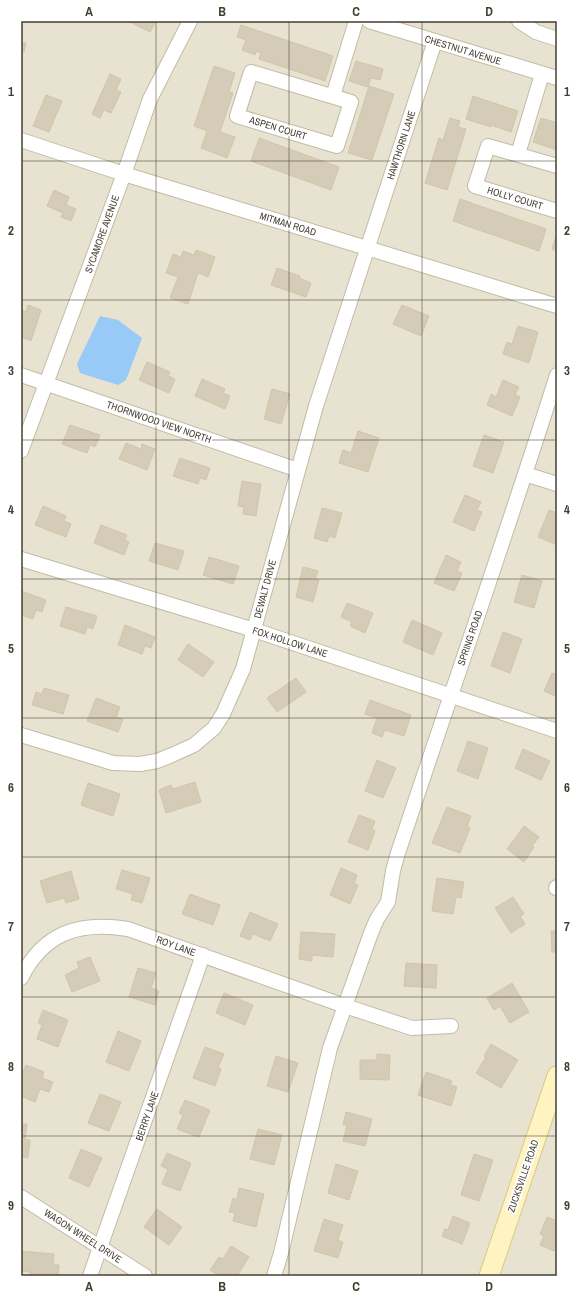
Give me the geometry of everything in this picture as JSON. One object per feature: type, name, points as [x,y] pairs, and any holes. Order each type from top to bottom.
[{"type":"street","name":"SYCAMORE AVENUE","points":[[21,451],[150,100],[190,21]]},
{"type":"street","points":[[333,96],[356,21]]},
{"type":"street","name":"CHESTNUT AVENUE","points":[[369,21],[557,78]]},
{"type":"street","points":[[519,21],[536,32],[557,39]]},
{"type":"street","name":"HAWTHORN LANE","points":[[367,249],[435,41]]},
{"type":"street","name":"ASPEN COURT","points":[[251,72],[333,96],[351,102],[337,146],[237,116],[251,72]]},
{"type":"street","points":[[518,154],[542,74]]},
{"type":"street","name":"MITMAN ROAD","points":[[21,140],[124,174],[557,306]]},
{"type":"street","name":"HOLLY COURT","points":[[557,166],[488,146],[475,186],[557,211]]},
{"type":"street","name":"DEWALT DRIVE","points":[[21,735],[113,763],[140,764],[172,755],[194,744],[214,728],[219,721],[243,669],[316,406],[367,249]]},
{"type":"street","name":"THORNWOOD VIEW NORTH","points":[[21,375],[298,470]]},
{"type":"street","name":"SPRING ROAD","points":[[345,1006],[376,919],[388,902],[393,871],[557,375]]},
{"type":"street","points":[[525,474],[557,484]]},
{"type":"street","name":"FOX HOLLOW LANE","points":[[21,559],[254,630],[557,731]]},
{"type":"street","name":"ROY LANE","points":[[21,978],[26,968],[40,949],[56,937],[90,926],[128,928],[345,1006],[412,1028],[451,1026]]},
{"type":"street","name":"BERRY LANE","points":[[90,1276],[203,955]]},
{"type":"street","points":[[274,1276],[281,1253],[330,1048],[345,1006]]},
{"type":"street","name":"ZUCKSVILLE ROAD","points":[[489,1276],[557,1076]]},
{"type":"street","name":"WAGON WHEEL DRIVE","points":[[21,1197],[145,1276]]},
{"type":"shaded area","points":[[21,21],[557,21],[557,1276],[21,1276]]},
{"type":"water","points":[[100,316],[118,320],[142,338],[126,380],[118,385],[80,373],[77,364]]},
{"type":"building","points":[[128,21],[156,21],[150,32]]},
{"type":"building","points":[[241,25],[333,56],[325,81],[259,59],[261,53],[256,51],[255,55],[242,50],[246,40],[237,37]]},
{"type":"building","points":[[21,42],[26,43],[24,52],[21,51]]},
{"type":"building","points":[[356,61],[383,69],[380,80],[371,78],[368,87],[349,81]]},
{"type":"building","points":[[214,66],[235,73],[229,92],[233,93],[220,132],[235,137],[227,158],[201,148],[207,131],[194,126]]},
{"type":"building","points":[[110,74],[121,79],[116,90],[121,92],[111,113],[104,110],[100,118],[92,114]]},
{"type":"building","points":[[369,86],[394,94],[372,160],[348,153]]},
{"type":"building","points":[[46,95],[62,101],[49,132],[33,126]]},
{"type":"building","points":[[473,96],[518,111],[511,132],[466,119]]},
{"type":"building","points":[[450,118],[460,121],[458,127],[466,129],[447,190],[425,183],[439,138],[443,140]]},
{"type":"building","points":[[541,118],[557,123],[557,150],[533,142]]},
{"type":"building","points":[[259,138],[339,167],[331,190],[251,161]]},
{"type":"building","points":[[54,190],[69,197],[66,205],[76,209],[71,221],[61,217],[63,213],[47,206]]},
{"type":"building","points":[[460,199],[546,229],[539,251],[453,221]]},
{"type":"building","points":[[557,233],[557,251],[552,249]]},
{"type":"building","points":[[196,250],[215,257],[208,277],[198,273],[188,304],[170,298],[178,277],[166,273],[173,254],[181,257],[183,251],[194,255]]},
{"type":"building","points":[[277,268],[300,276],[299,278],[311,283],[306,297],[271,285]]},
{"type":"building","points":[[28,305],[41,310],[31,341],[21,337],[21,310],[26,312]]},
{"type":"building","points":[[402,305],[429,316],[421,336],[393,324]]},
{"type":"building","points":[[518,326],[538,332],[529,363],[503,354],[507,342],[512,344]]},
{"type":"building","points":[[147,362],[170,372],[168,376],[175,379],[169,393],[139,380]]},
{"type":"building","points":[[202,379],[225,389],[223,393],[230,396],[225,409],[195,396]]},
{"type":"building","points":[[503,380],[519,387],[515,395],[520,397],[512,416],[487,405],[491,394],[496,397]]},
{"type":"building","points":[[272,389],[290,394],[281,424],[264,419]]},
{"type":"building","points":[[70,425],[100,435],[95,447],[90,445],[87,453],[62,444]]},
{"type":"building","points":[[358,431],[379,438],[368,472],[339,463],[343,450],[351,453]]},
{"type":"building","points":[[484,435],[504,442],[493,473],[473,466]]},
{"type":"building","points":[[126,443],[141,449],[142,444],[155,449],[147,470],[119,459]]},
{"type":"building","points":[[180,458],[210,468],[206,480],[200,478],[198,484],[173,476]]},
{"type":"building","points":[[242,481],[261,484],[256,516],[243,514],[244,507],[238,506]]},
{"type":"building","points":[[465,495],[481,502],[477,510],[482,512],[474,531],[453,522]]},
{"type":"building","points":[[43,506],[66,516],[64,521],[71,524],[66,537],[35,525]]},
{"type":"building","points":[[322,508],[342,513],[335,538],[329,536],[327,542],[314,538]]},
{"type":"building","points":[[549,510],[557,513],[557,545],[538,537]]},
{"type":"building","points":[[101,525],[127,535],[125,540],[129,542],[124,555],[94,543]]},
{"type":"building","points":[[155,543],[184,551],[178,570],[149,561]]},
{"type":"building","points":[[446,555],[461,562],[457,571],[462,573],[454,591],[434,583]]},
{"type":"building","points":[[209,557],[239,566],[233,584],[203,575]]},
{"type":"building","points":[[303,567],[318,571],[315,579],[319,580],[313,602],[296,597]]},
{"type":"building","points":[[522,575],[542,581],[534,608],[514,602]]},
{"type":"building","points":[[21,591],[46,600],[42,612],[36,610],[33,619],[21,615]]},
{"type":"building","points":[[347,603],[373,613],[365,633],[350,626],[352,622],[341,617]]},
{"type":"building","points":[[66,607],[97,616],[93,629],[87,627],[85,634],[60,626]]},
{"type":"building","points":[[412,620],[442,633],[433,655],[403,642]]},
{"type":"building","points":[[125,625],[155,637],[151,648],[145,646],[142,654],[118,645]]},
{"type":"building","points":[[503,632],[522,639],[510,673],[491,666]]},
{"type":"building","points":[[188,644],[214,662],[203,677],[178,660]]},
{"type":"building","points":[[552,673],[557,675],[557,697],[544,691]]},
{"type":"building","points":[[296,678],[306,692],[277,712],[267,698]]},
{"type":"building","points":[[44,688],[69,695],[63,714],[32,705],[36,692],[42,694]]},
{"type":"building","points":[[96,698],[120,707],[116,717],[123,719],[118,732],[87,721]]},
{"type":"building","points":[[370,700],[411,715],[404,736],[385,730],[382,737],[372,733],[377,718],[365,714]]},
{"type":"building","points":[[468,741],[488,748],[478,779],[457,771]]},
{"type":"building","points":[[523,749],[550,761],[541,780],[515,768]]},
{"type":"building","points":[[377,760],[396,768],[383,798],[365,791]]},
{"type":"building","points":[[195,782],[201,802],[166,813],[159,790],[171,785],[173,789]]},
{"type":"building","points":[[88,783],[120,794],[113,816],[81,805]]},
{"type":"building","points":[[447,807],[471,816],[467,827],[470,828],[460,853],[432,843]]},
{"type":"building","points":[[359,815],[375,821],[372,829],[375,831],[368,850],[348,842]]},
{"type":"building","points":[[524,826],[539,837],[532,846],[534,847],[524,862],[507,849]]},
{"type":"building","points":[[341,868],[357,875],[354,883],[358,885],[350,904],[330,895]]},
{"type":"building","points":[[122,870],[150,878],[142,903],[131,900],[133,894],[116,889]]},
{"type":"building","points":[[71,871],[79,899],[66,903],[64,898],[47,903],[40,881]]},
{"type":"building","points":[[437,878],[464,882],[461,898],[456,897],[453,914],[432,911]]},
{"type":"building","points":[[190,894],[220,905],[213,925],[182,914]]},
{"type":"building","points":[[513,897],[524,914],[520,916],[525,924],[511,933],[495,908]]},
{"type":"building","points":[[250,912],[278,924],[270,941],[253,934],[250,940],[240,936]]},
{"type":"building","points":[[551,931],[557,931],[557,952],[552,952]]},
{"type":"building","points":[[301,932],[335,934],[333,957],[312,955],[312,961],[299,959]]},
{"type":"building","points":[[90,957],[100,981],[72,992],[65,975],[79,968],[77,962]]},
{"type":"building","points":[[406,963],[437,965],[436,988],[404,986]]},
{"type":"building","points":[[138,968],[156,973],[151,988],[159,991],[155,1005],[129,997]]},
{"type":"building","points":[[512,983],[529,1012],[510,1023],[500,1006],[494,1010],[487,998]]},
{"type":"building","points":[[224,993],[253,1005],[245,1025],[216,1013]]},
{"type":"building","points":[[43,1010],[68,1020],[58,1047],[37,1039],[42,1025],[38,1023]]},
{"type":"building","points":[[118,1031],[141,1041],[129,1071],[106,1062]]},
{"type":"building","points":[[491,1044],[518,1060],[501,1088],[476,1073],[486,1057],[484,1056]]},
{"type":"building","points":[[205,1047],[224,1054],[218,1068],[221,1069],[215,1086],[193,1078]]},
{"type":"building","points":[[377,1054],[390,1055],[389,1080],[360,1079],[360,1060],[377,1060]]},
{"type":"building","points":[[276,1056],[298,1063],[288,1092],[267,1086]]},
{"type":"building","points":[[26,1065],[44,1072],[42,1078],[53,1082],[49,1092],[40,1089],[35,1102],[21,1096],[21,1076]]},
{"type":"building","points":[[426,1072],[452,1081],[450,1085],[457,1087],[451,1106],[418,1095]]},
{"type":"building","points":[[100,1094],[121,1102],[109,1131],[88,1123]]},
{"type":"building","points":[[185,1100],[210,1110],[199,1137],[177,1129],[183,1115],[179,1113]]},
{"type":"building","points":[[346,1112],[372,1119],[365,1146],[343,1141],[347,1125],[343,1125]]},
{"type":"building","points":[[21,1124],[27,1124],[25,1139],[30,1140],[28,1158],[21,1157]]},
{"type":"building","points":[[258,1129],[282,1135],[274,1165],[250,1159]]},
{"type":"building","points":[[81,1149],[102,1158],[89,1187],[69,1178]]},
{"type":"building","points":[[167,1153],[191,1163],[180,1191],[162,1184],[168,1169],[161,1166]]},
{"type":"building","points":[[474,1154],[493,1160],[479,1201],[461,1195]]},
{"type":"building","points":[[336,1164],[358,1171],[349,1200],[328,1193]]},
{"type":"building","points":[[239,1188],[264,1194],[256,1227],[233,1221],[235,1213],[229,1212],[233,1198],[237,1200]]},
{"type":"building","points":[[157,1209],[182,1227],[169,1245],[144,1227]]},
{"type":"building","points":[[453,1216],[470,1223],[462,1244],[442,1236],[445,1229],[448,1230]]},
{"type":"building","points":[[547,1217],[557,1221],[557,1243],[554,1251],[540,1245],[544,1236],[540,1234]]},
{"type":"building","points":[[324,1219],[343,1225],[338,1240],[343,1242],[338,1258],[314,1251]]},
{"type":"building","points":[[231,1246],[249,1257],[237,1276],[219,1276],[210,1270],[219,1257],[223,1259]]},
{"type":"building","points":[[21,1251],[54,1254],[53,1265],[59,1265],[58,1276],[30,1276],[30,1272],[21,1271]]}]
